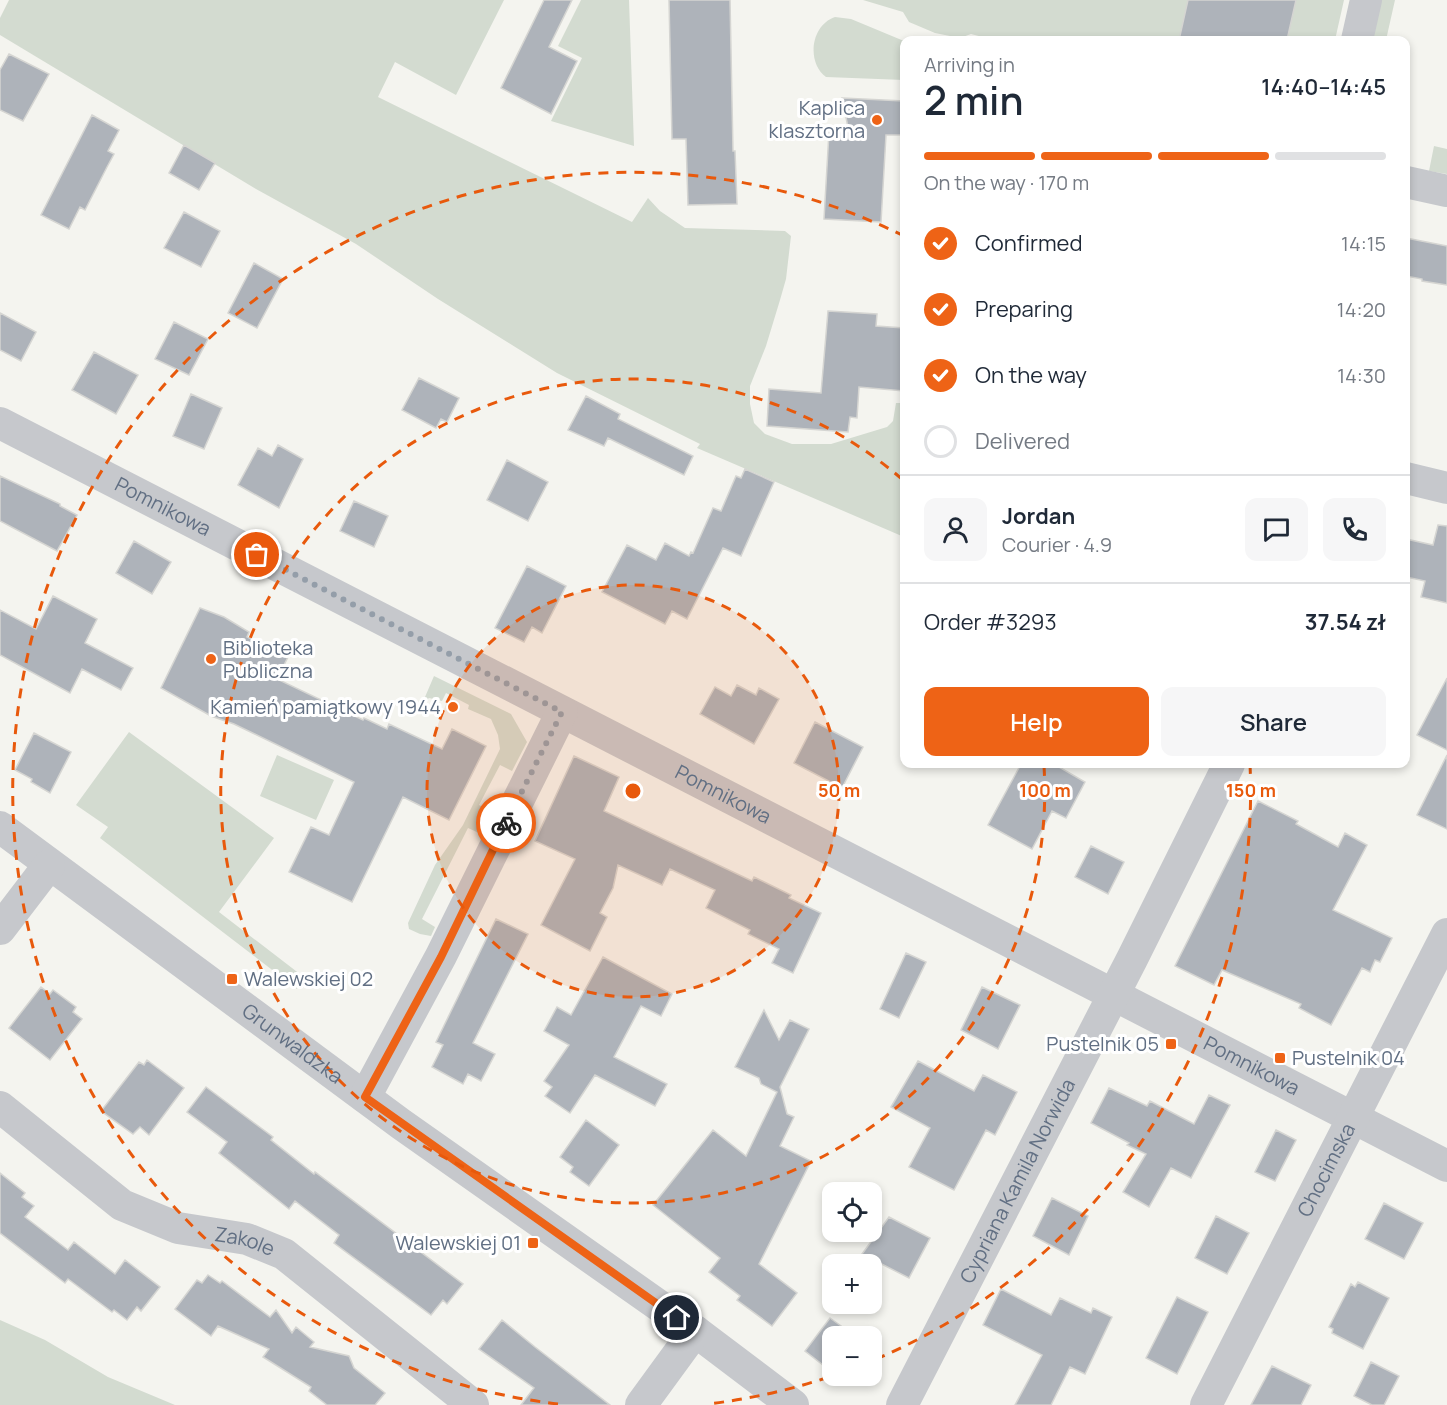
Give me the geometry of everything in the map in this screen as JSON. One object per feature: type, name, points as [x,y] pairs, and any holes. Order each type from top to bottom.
[{"type":"street","points":[[1359,36],[1366,0]]},
{"type":"street","points":[[1410,183],[1447,191]]},
{"type":"street","name":"Pomnikowa","points":[[0,423],[1447,1166]]},
{"type":"street","points":[[1410,479],[1447,488]]},
{"type":"street","points":[[365,1097],[441,957],[562,712]]},
{"type":"street","name":"Cypriana Kamila Norwida","points":[[902,1405],[1227,768]]},
{"type":"street","name":"Grunwaldzka","points":[[0,827],[365,1097],[695,1331],[793,1405]]},
{"type":"street","points":[[0,929],[49,865]]},
{"type":"street","name":"Chocimska","points":[[1206,1405],[1447,934]]},
{"type":"street","name":"Zakole","points":[[0,1107],[122,1205],[178,1228],[248,1239],[284,1254],[473,1405]]},
{"type":"street","points":[[641,1405],[695,1331]]},
{"type":"shaded area","points":[[9,0],[504,0],[456,95],[395,62],[378,97],[632,222],[648,198],[660,211],[685,228],[785,231],[791,236],[786,279],[766,346],[750,386],[750,404],[754,423],[765,434],[792,444],[831,444],[887,427],[893,421],[896,403],[900,403],[900,535],[697,448],[700,444],[557,373],[438,299],[356,244],[256,189],[0,35],[0,18]]},
{"type":"shaded area","points":[[581,0],[629,0],[634,146],[551,121],[582,58],[558,46]]},
{"type":"shaded area","points":[[863,0],[1344,0],[1336,36],[979,36],[971,34],[950,36],[935,33],[909,22],[903,12]]},
{"type":"shaded area","points":[[1378,0],[1395,0],[1387,36],[1371,36]]},
{"type":"shaded area","points":[[835,17],[851,19],[900,39],[900,80],[826,77],[816,62],[814,44],[816,36],[827,21]]},
{"type":"shaded area","points":[[1434,146],[1447,149],[1447,174],[1429,171]]},
{"type":"shaded area","points":[[434,676],[511,714],[527,742],[512,771],[500,765],[479,805],[498,815],[488,837],[468,828],[422,919],[435,927],[431,936],[409,929],[408,923],[435,865],[463,825],[500,749],[498,735],[491,719],[468,709],[469,705],[446,693],[442,701],[429,698],[422,704]]},
{"type":"shaded area","points":[[129,732],[274,838],[219,912],[305,978],[297,989],[100,838],[108,827],[76,805]]},
{"type":"shaded area","points":[[277,755],[334,780],[316,820],[260,796]]},
{"type":"shaded area","points":[[0,1320],[45,1340],[108,1377],[175,1405],[0,1405]]},
{"type":"building","points":[[544,0],[572,0],[549,47],[577,61],[551,114],[501,88]]},
{"type":"building","points":[[669,0],[730,0],[733,151],[735,151],[737,204],[688,205],[686,139],[672,139]]},
{"type":"building","points":[[1188,0],[1296,0],[1288,36],[1180,36]]},
{"type":"building","points":[[9,54],[49,74],[23,121],[0,110],[0,70]]},
{"type":"building","points":[[842,98],[900,101],[900,135],[886,135],[881,222],[824,219],[829,132],[849,132]]},
{"type":"building","points":[[92,115],[119,130],[108,151],[114,154],[85,210],[80,207],[69,229],[41,215]]},
{"type":"building","points":[[184,145],[215,163],[199,190],[169,173]]},
{"type":"building","points":[[184,212],[220,231],[201,267],[164,248]]},
{"type":"building","points":[[1410,239],[1447,246],[1447,285],[1422,281],[1422,279],[1410,277]]},
{"type":"building","points":[[254,263],[283,279],[257,328],[228,313]]},
{"type":"building","points":[[828,311],[877,314],[876,326],[900,328],[900,391],[859,387],[857,418],[850,417],[848,432],[767,426],[769,389],[821,393]]},
{"type":"building","points":[[0,313],[36,332],[21,361],[0,350]]},
{"type":"building","points":[[174,322],[208,339],[189,375],[155,359]]},
{"type":"building","points":[[94,352],[138,375],[116,414],[72,390]]},
{"type":"building","points":[[419,378],[459,398],[447,422],[441,419],[436,428],[402,410]]},
{"type":"building","points":[[191,394],[222,408],[204,449],[173,436]]},
{"type":"building","points":[[586,396],[620,414],[618,419],[693,456],[684,475],[608,438],[604,446],[568,430]]},
{"type":"building","points":[[278,445],[303,459],[279,508],[238,485],[258,448],[272,456]]},
{"type":"building","points":[[507,460],[548,482],[528,521],[487,500]]},
{"type":"building","points":[[745,469],[774,482],[741,556],[723,548],[687,619],[672,611],[665,624],[602,592],[627,545],[656,560],[665,543],[689,556],[691,552],[693,553],[713,508],[721,511],[736,476],[741,478]]},
{"type":"building","points":[[0,476],[60,504],[77,515],[57,551],[0,521]]},
{"type":"building","points":[[354,501],[388,516],[374,547],[340,531]]},
{"type":"building","points":[[1438,525],[1447,526],[1447,603],[1421,597],[1425,581],[1410,578],[1410,540],[1433,545]]},
{"type":"building","points":[[134,541],[171,562],[152,594],[116,573]]},
{"type":"building","points":[[527,566],[566,586],[542,633],[532,627],[524,642],[495,628]]},
{"type":"building","points":[[53,596],[97,619],[85,643],[133,668],[121,690],[82,669],[70,693],[0,655],[0,610],[36,629]]},
{"type":"building","points":[[200,608],[224,617],[249,632],[247,637],[288,657],[277,679],[363,720],[364,718],[387,729],[389,724],[442,749],[452,729],[486,746],[449,820],[403,797],[352,902],[289,872],[311,827],[329,835],[354,782],[234,724],[211,716],[161,688]]},
{"type":"building","points":[[1447,678],[1447,750],[1417,735]]},
{"type":"building","points":[[737,685],[756,695],[759,688],[779,699],[754,744],[700,714],[715,687],[731,696]]},
{"type":"building","points":[[815,722],[863,747],[842,788],[794,763]]},
{"type":"building","points":[[34,733],[71,752],[50,793],[31,782],[32,779],[15,770]]},
{"type":"building","points":[[1447,755],[1447,829],[1417,815]]},
{"type":"building","points":[[574,756],[619,777],[604,811],[752,881],[754,877],[791,895],[789,898],[821,913],[793,973],[772,963],[779,949],[748,934],[750,930],[706,908],[715,890],[670,869],[662,885],[618,865],[613,888],[600,913],[607,917],[590,951],[541,925],[575,859],[535,841]]},
{"type":"building","points":[[1019,768],[1061,768],[1085,782],[1066,818],[1052,811],[1032,849],[988,825]]},
{"type":"building","points":[[1258,801],[1298,821],[1296,824],[1338,847],[1345,833],[1367,845],[1333,910],[1392,938],[1380,962],[1375,960],[1370,972],[1362,968],[1331,1025],[1299,1008],[1301,1004],[1222,970],[1214,985],[1175,966]]},
{"type":"building","points":[[1091,846],[1124,862],[1108,894],[1075,877]]},
{"type":"building","points":[[496,919],[528,934],[473,1043],[495,1054],[481,1081],[468,1074],[463,1084],[432,1067],[443,1045],[436,1042]]},
{"type":"building","points":[[906,953],[926,962],[899,1018],[880,1009]]},
{"type":"building","points":[[603,957],[672,994],[661,1016],[641,1006],[614,1057],[667,1084],[655,1106],[595,1075],[570,1113],[545,1096],[552,1087],[544,1081],[569,1045],[544,1031],[557,1007],[571,1015]]},
{"type":"building","points":[[41,987],[50,994],[53,990],[76,1007],[73,1012],[82,1019],[50,1060],[9,1028]]},
{"type":"building","points":[[982,987],[1020,1005],[998,1049],[961,1030]]},
{"type":"building","points":[[764,1010],[779,1040],[790,1020],[809,1029],[780,1087],[787,1114],[794,1117],[780,1146],[811,1161],[759,1264],[797,1293],[772,1326],[737,1300],[740,1296],[709,1272],[720,1258],[653,1205],[713,1130],[746,1156],[777,1092],[761,1084],[759,1078],[735,1067]]},
{"type":"building","points":[[147,1060],[184,1088],[149,1135],[140,1127],[133,1134],[101,1111],[139,1062],[144,1065]]},
{"type":"building","points":[[918,1061],[974,1091],[983,1075],[1017,1092],[995,1135],[986,1130],[954,1190],[909,1167],[930,1128],[891,1107]]},
{"type":"building","points":[[206,1087],[273,1137],[271,1140],[314,1174],[315,1172],[463,1284],[447,1304],[443,1300],[431,1315],[334,1243],[339,1235],[295,1201],[289,1209],[219,1153],[227,1142],[187,1112]]},
{"type":"building","points":[[1109,1088],[1147,1106],[1150,1101],[1194,1124],[1209,1095],[1230,1105],[1191,1178],[1171,1168],[1149,1207],[1123,1192],[1146,1154],[1091,1123]]},
{"type":"building","points":[[586,1120],[619,1145],[589,1186],[570,1172],[573,1167],[560,1157]]},
{"type":"building","points":[[1276,1130],[1296,1140],[1275,1181],[1255,1172]]},
{"type":"building","points":[[0,1173],[25,1193],[22,1197],[34,1206],[25,1217],[68,1250],[74,1242],[115,1274],[125,1260],[160,1287],[141,1311],[137,1307],[127,1320],[114,1310],[112,1312],[68,1279],[65,1283],[0,1233]]},
{"type":"building","points":[[1052,1198],[1088,1216],[1069,1255],[1033,1236]]},
{"type":"building","points":[[1384,1203],[1423,1223],[1404,1259],[1365,1239]]},
{"type":"building","points":[[1216,1216],[1249,1233],[1227,1274],[1195,1258]]},
{"type":"building","points":[[889,1217],[930,1238],[909,1278],[882,1264],[882,1254],[862,1254],[871,1242],[882,1242],[882,1227]]},
{"type":"building","points":[[208,1275],[220,1283],[222,1281],[270,1317],[276,1310],[292,1333],[296,1327],[314,1342],[310,1347],[349,1356],[354,1368],[385,1393],[375,1405],[327,1405],[309,1391],[311,1387],[263,1357],[269,1349],[218,1326],[211,1336],[175,1309],[197,1280],[202,1283]]},
{"type":"building","points":[[1358,1282],[1389,1298],[1363,1349],[1332,1333],[1333,1329],[1329,1327],[1351,1284],[1355,1287]]},
{"type":"building","points":[[1001,1289],[1051,1315],[1060,1298],[1091,1313],[1093,1308],[1112,1317],[1085,1374],[1070,1367],[1051,1405],[1015,1405],[1042,1355],[983,1325]]},
{"type":"building","points":[[1177,1297],[1208,1312],[1177,1374],[1146,1358]]},
{"type":"building","points":[[830,1318],[841,1326],[824,1326]]},
{"type":"building","points":[[502,1320],[610,1405],[521,1405],[534,1388],[479,1349]]},
{"type":"building","points":[[822,1329],[822,1364],[805,1351]]},
{"type":"building","points":[[1371,1362],[1399,1376],[1384,1405],[1372,1405],[1354,1396]]},
{"type":"building","points":[[1272,1366],[1311,1385],[1301,1405],[1251,1405]]},
{"type":"way so far","points":[[257,555],[562,712],[506,823]]},
{"type":"place","name":"Kaplica klasztorna","points":[[877,120]]},
{"type":"place","name":"Biblioteka Publiczna","points":[[211,659]]},
{"type":"place","name":"Kamień pamiątkowy 1944","points":[[453,707]]},
{"type":"place","name":"Walewskiej 02","points":[[232,979]]},
{"type":"place","name":"Pustelnik 05","points":[[1171,1044]]},
{"type":"place","name":"Pustelnik 04","points":[[1280,1058]]},
{"type":"place","name":"Walewskiej 01","points":[[533,1243]]},
{"type":"route","points":[[506,823],[441,957],[365,1097],[677,1318]]}]
